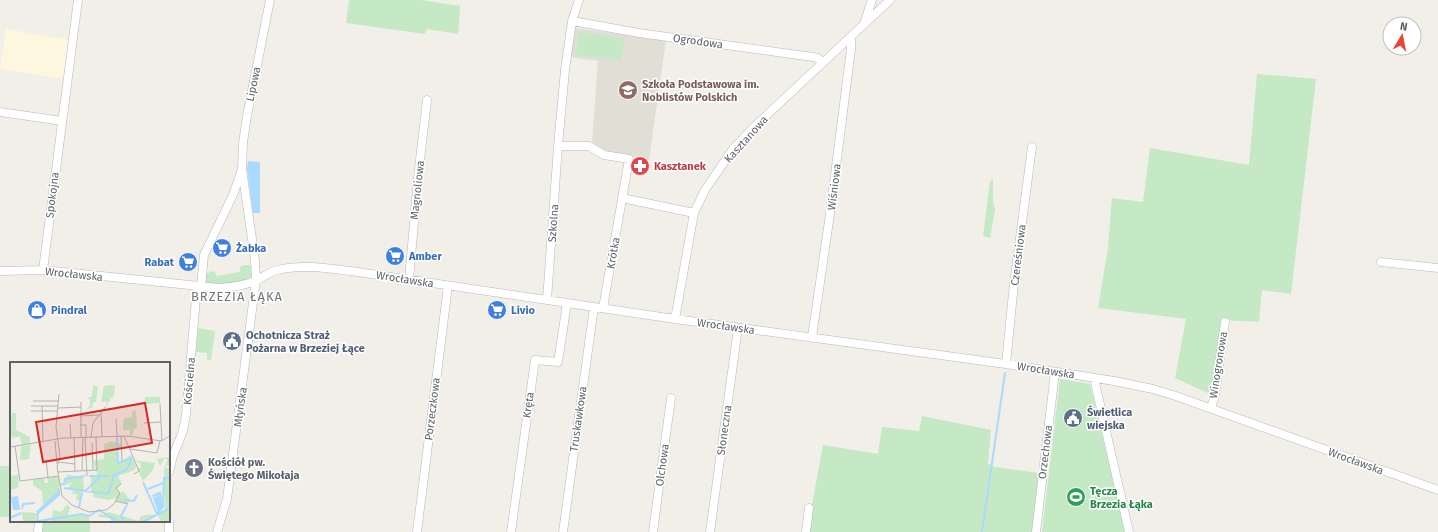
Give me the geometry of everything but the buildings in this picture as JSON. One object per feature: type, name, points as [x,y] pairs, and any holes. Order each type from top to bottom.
[{"type":"street","name":"Spokojna","points":[[43,270],[78,0]]},
{"type":"street","name":"Lipowa","points":[[256,280],[255,260],[242,169],[243,143],[270,0]]},
{"type":"street","name":"Szkolna","points":[[547,300],[565,70],[572,21],[578,0]]},
{"type":"street","points":[[864,25],[872,0]]},
{"type":"street","name":"Kasztanowa","points":[[675,319],[694,213],[705,190],[733,150],[773,109],[889,1]]},
{"type":"street","name":"Ogrodowa","points":[[572,21],[640,33],[813,57],[818,58],[822,63]]},
{"type":"street","name":"Wiśniowa","points":[[812,337],[830,214],[851,49],[851,37]]},
{"type":"street","name":"Magnoliowa","points":[[409,280],[427,100]]},
{"type":"street","points":[[0,112],[62,121]]},
{"type":"street","name":"Krótka","points":[[558,146],[589,146],[604,155],[629,159],[603,308]]},
{"type":"street","name":"Czereśniowa","points":[[1006,364],[1014,283],[1032,147]]},
{"type":"street","name":"Lipowa","points":[[199,287],[204,255],[233,194],[242,169]]},
{"type":"street","points":[[622,198],[694,213]]},
{"type":"street","points":[[1381,262],[1438,268]]},
{"type":"street","name":"Wrocławska","points":[[0,271],[43,270],[199,287],[234,287],[256,280],[275,271],[308,267],[351,271],[738,328],[1006,364],[1153,389],[1211,408],[1438,490]]},
{"type":"street","name":"Młyńska","points":[[217,532],[227,499],[256,280]]},
{"type":"street","name":"Porzeczkowa","points":[[417,532],[448,286]]},
{"type":"street","name":"Kościelna","points":[[170,468],[183,431],[186,415],[199,287]]},
{"type":"street","name":"Kręta","points":[[511,532],[535,360],[558,362],[566,302]]},
{"type":"street","name":"Truskawkowa","points":[[563,532],[594,307]]},
{"type":"street","name":"Winogronowa","points":[[1211,408],[1216,395],[1225,322]]},
{"type":"street","name":"Słoneczna","points":[[710,532],[738,328]]},
{"type":"street","name":"Orzechowa","points":[[1036,532],[1055,372]]},
{"type":"street","points":[[1094,378],[1129,532]]},
{"type":"street","name":"Olchowa","points":[[653,532],[671,398]]},
{"type":"street","points":[[806,532],[809,508]]},
{"type":"street","points":[[38,532],[39,522]]},
{"type":"shaded area","name":"Szkoła Podstawowa im. Noblistów Polskich","points":[[574,28],[666,40],[649,160],[607,152],[592,142],[598,61],[570,57]]},
{"type":"shaded area","points":[[6,29],[71,40],[65,79],[0,69]]},
{"type":"green space","points":[[349,0],[421,0],[460,6],[458,34],[427,29],[425,34],[346,23]]},
{"type":"green space","points":[[579,32],[624,38],[621,61],[576,55]]},
{"type":"green space","points":[[1257,74],[1316,79],[1291,294],[1262,290],[1259,322],[1223,320],[1210,394],[1175,378],[1186,319],[1098,308],[1108,248],[1112,198],[1143,202],[1150,148],[1249,165]]},
{"type":"green space","points":[[993,180],[993,202],[995,209],[990,238],[983,236],[990,181]]},
{"type":"green space","points":[[250,265],[252,269],[253,274],[249,279],[219,285],[208,282],[204,279],[207,273],[214,271],[217,276],[240,272],[240,267]]},
{"type":"green space","points":[[198,328],[215,331],[211,360],[207,360],[207,353],[196,352]]},
{"type":"green space","points":[[1060,379],[1090,384],[1125,532],[1042,532]]},
{"type":"green space","points":[[922,416],[991,430],[988,464],[995,467],[1039,473],[1032,532],[807,532],[823,445],[878,454],[882,427],[919,431]]},
{"type":"green space","points":[[0,466],[10,466],[10,517],[0,517]]},
{"type":"green space","points":[[41,522],[90,522],[90,532],[41,532]]},
{"type":"water","points":[[248,161],[260,162],[260,213],[253,213],[247,169]]},
{"type":"waterway","points":[[982,532],[1005,373]]},
{"type":"place","name":"Szkoła Podstawowa im. Noblistów Polskich","points":[[628,90]]},
{"type":"place","name":"Kasztanek","points":[[640,166]]},
{"type":"place","name":"Żabka","points":[[222,248]]},
{"type":"place","name":"Amber","points":[[395,256]]},
{"type":"place","name":"Rabat","points":[[188,262]]},
{"type":"place","name":"Pindral","points":[[37,310]]},
{"type":"place","name":"Livio","points":[[497,310]]},
{"type":"place","name":"Ochotnicza Straż Pożarna w Brzeziej Łące","points":[[232,341]]},
{"type":"place","name":"Świetlica wiejska","points":[[1073,418]]},
{"type":"place","name":"Kościół pw. Świętego Mikołaja","points":[[194,468]]},
{"type":"place","name":"Tęcza Brzezia Łąka","points":[[1076,497]]},
{"type":"district","name":"BRZEZIA ŁĄKA","points":[[237,296]]}]
